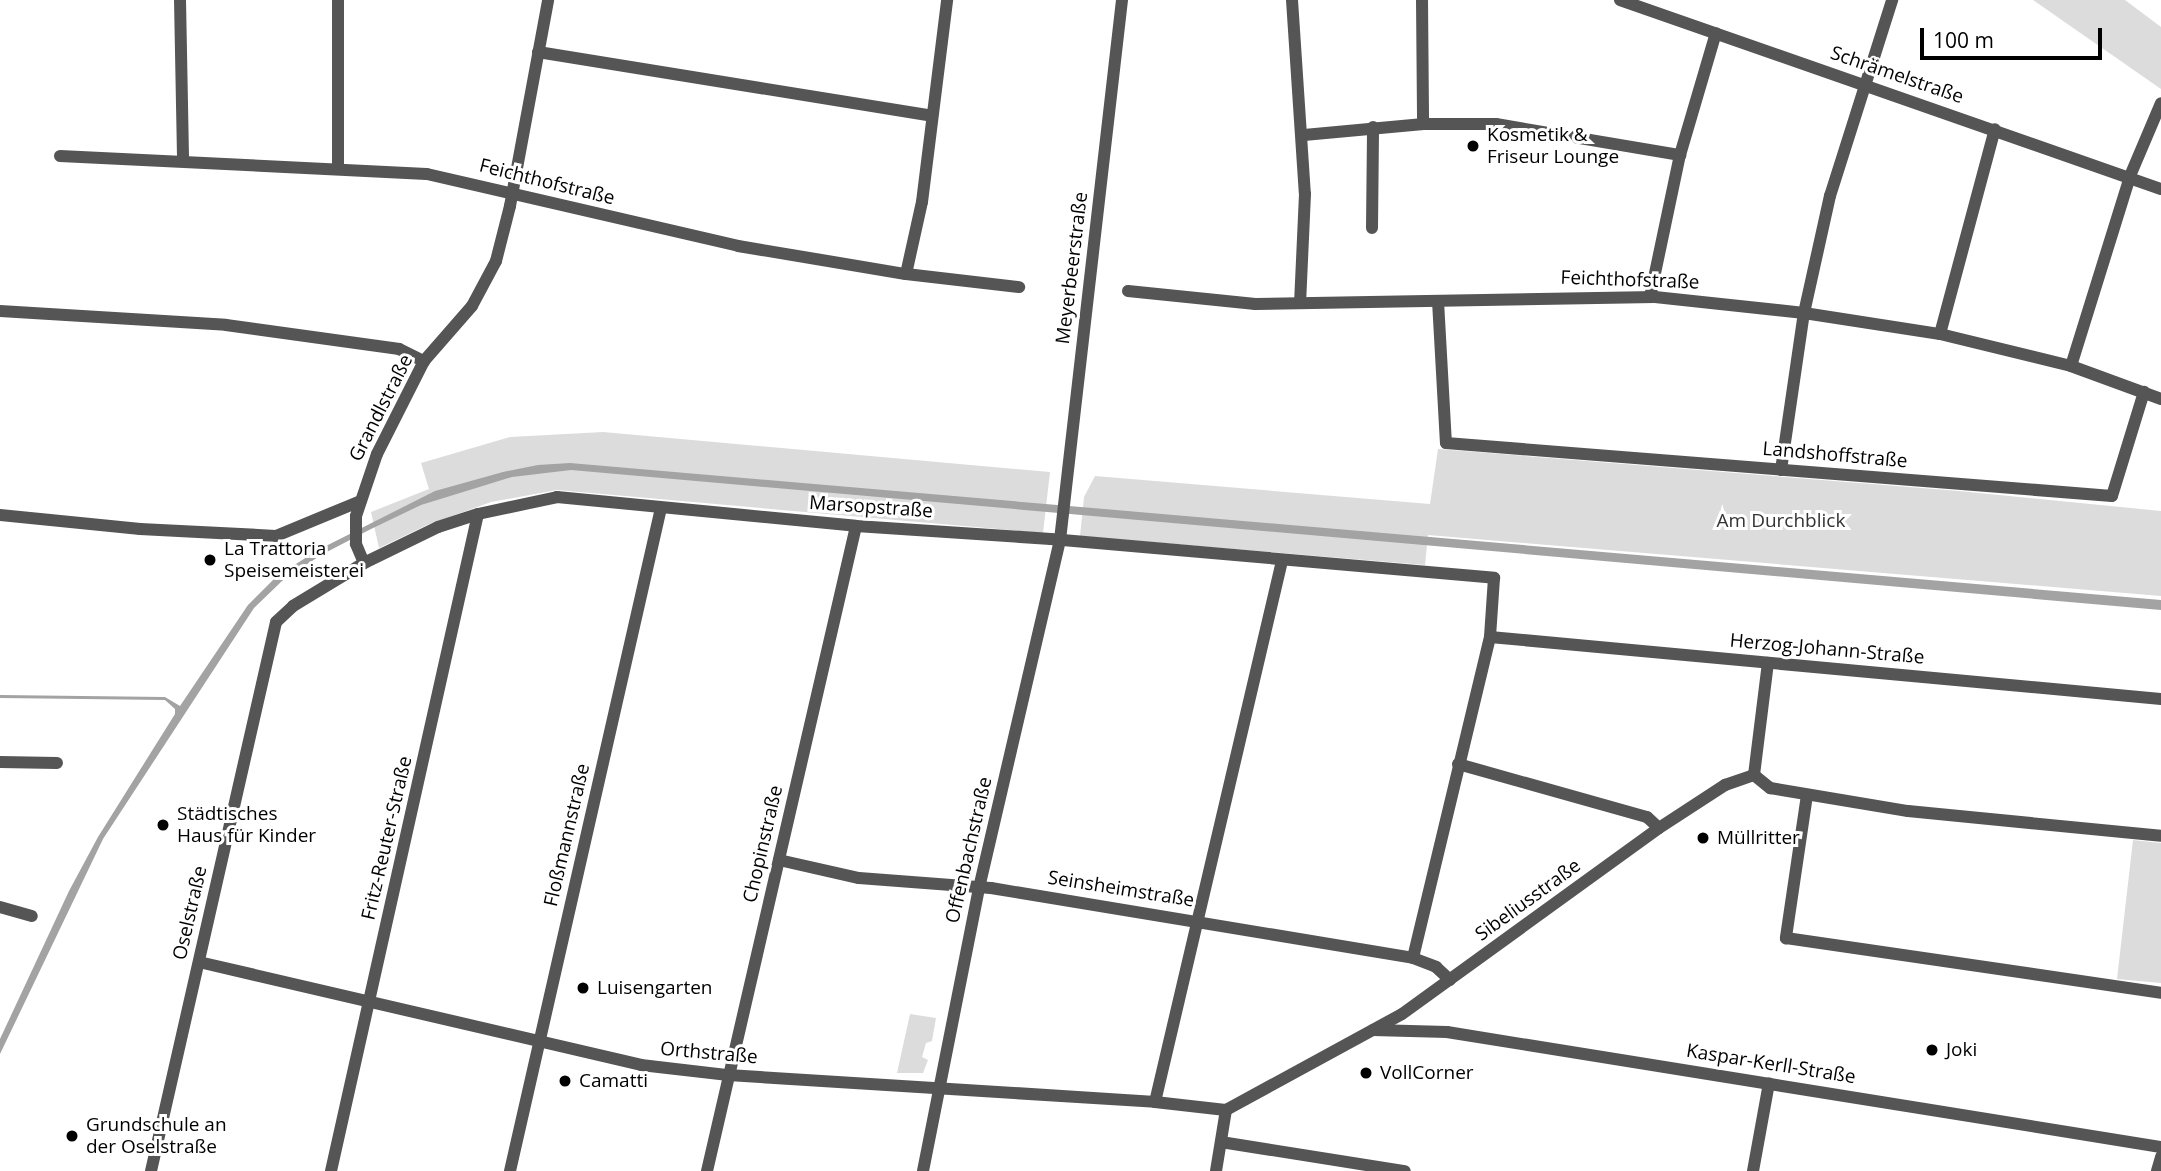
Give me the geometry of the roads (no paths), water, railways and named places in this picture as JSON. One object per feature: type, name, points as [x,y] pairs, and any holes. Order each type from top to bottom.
[{"type":"street","points":[[180,0],[183,161]]},
{"type":"street","points":[[338,0],[338,168]]},
{"type":"street","name":"Grandlstraße","points":[[364,563],[356,544],[358,502],[387,434],[424,361],[472,306],[496,261],[513,194],[548,0]]},
{"type":"street","points":[[906,274],[922,202],[947,0]]},
{"type":"street","name":"Meyerbeerstraße","points":[[1060,540],[1122,0]]},
{"type":"street","points":[[1292,0],[1304,135],[1305,205],[1300,303]]},
{"type":"street","points":[[1422,0],[1423,124]]},
{"type":"street","name":"Schrämelstraße","points":[[1620,0],[1996,129],[2161,189]]},
{"type":"street","points":[[1782,470],[1804,313],[1830,196],[1892,0]]},
{"type":"street","points":[[1650,296],[1680,155],[1716,33]]},
{"type":"street","points":[[538,52],[932,116]]},
{"type":"street","points":[[2071,366],[2130,176],[2161,103]]},
{"type":"street","points":[[1304,135],[1423,124],[1496,124],[1680,155]]},
{"type":"street","points":[[1372,228],[1373,127]]},
{"type":"street","points":[[1940,334],[1996,129]]},
{"type":"street","name":"Feichthofstraße","points":[[60,156],[427,174],[738,246],[906,274],[1019,287]]},
{"type":"street","name":"Feichthofstraße","points":[[1128,291],[1255,304],[1650,296],[1804,313],[1940,334],[2071,366],[2161,399]]},
{"type":"street","name":"Landshoffstraße","points":[[1438,301],[1446,443],[2112,495],[2144,392]]},
{"type":"street","points":[[0,311],[226,325],[399,349],[424,361]]},
{"type":"street","name":"Marsopstraße","points":[[276,622],[293,606],[364,563],[438,527],[478,514],[557,497],[856,526],[1060,540],[1494,578],[1490,637]]},
{"type":"street","points":[[0,515],[140,529],[276,536],[358,502]]},
{"type":"street","name":"Floßmannstraße","points":[[510,1171],[661,508]]},
{"type":"street","name":"Fritz-Reuter-Straße","points":[[331,1171],[478,514]]},
{"type":"street","name":"Chopinstraße","points":[[707,1171],[856,526]]},
{"type":"street","name":"Offenbachstraße","points":[[923,1171],[979,888],[1060,540]]},
{"type":"street","points":[[1155,1102],[1282,561]]},
{"type":"street","name":"Oselstraße","points":[[151,1171],[276,622]]},
{"type":"street","points":[[1413,958],[1490,637]]},
{"type":"street","name":"Herzog-Johann-Straße","points":[[1490,637],[2161,699]]},
{"type":"street","points":[[1768,663],[1754,775],[1770,788],[1908,811],[2161,836]]},
{"type":"street","points":[[0,762],[57,763]]},
{"type":"street","points":[[1458,764],[1647,817],[1659,828]]},
{"type":"street","name":"Sibeliusstraße","points":[[1226,1110],[1373,1030],[1450,980],[1659,828],[1726,785],[1754,775]]},
{"type":"street","points":[[1807,795],[1786,938],[2161,993]]},
{"type":"street","name":"Seinsheimstraße","points":[[779,860],[859,878],[979,888],[1198,920],[1413,958],[1436,967],[1450,980]]},
{"type":"street","points":[[0,907],[32,916]]},
{"type":"street","name":"Orthstraße","points":[[199,962],[641,1065],[728,1075],[1155,1102],[1226,1110]]},
{"type":"street","name":"Kaspar-Kerll-Straße","points":[[1373,1030],[1447,1032],[2161,1147]]},
{"type":"street","points":[[1753,1171],[1769,1083]]},
{"type":"street","points":[[1216,1171],[1226,1110]]},
{"type":"street","points":[[1221,1142],[1405,1171]]},
{"type":"street","points":[[2157,1171],[2161,1157]]},
{"type":"place","name":"Kosmetik & Friseur Lounge","points":[[1473,146]]},
{"type":"place","name":"La Trattoria Speisemeisterei","points":[[210,560]]},
{"type":"place","name":"Städtisches Haus für Kinder","points":[[163,825]]},
{"type":"place","name":"Müllritter","points":[[1703,838]]},
{"type":"place","name":"Luisengarten","points":[[583,988]]},
{"type":"place","name":"Joki","points":[[1932,1050]]},
{"type":"place","name":"VollCorner","points":[[1366,1073]]},
{"type":"place","name":"Camatti","points":[[565,1081]]},
{"type":"place","name":"Grundschule an der Oselstraße","points":[[72,1136]]},
{"type":"park label","name":"Am Durchblick","points":[[1781,521]]}]
